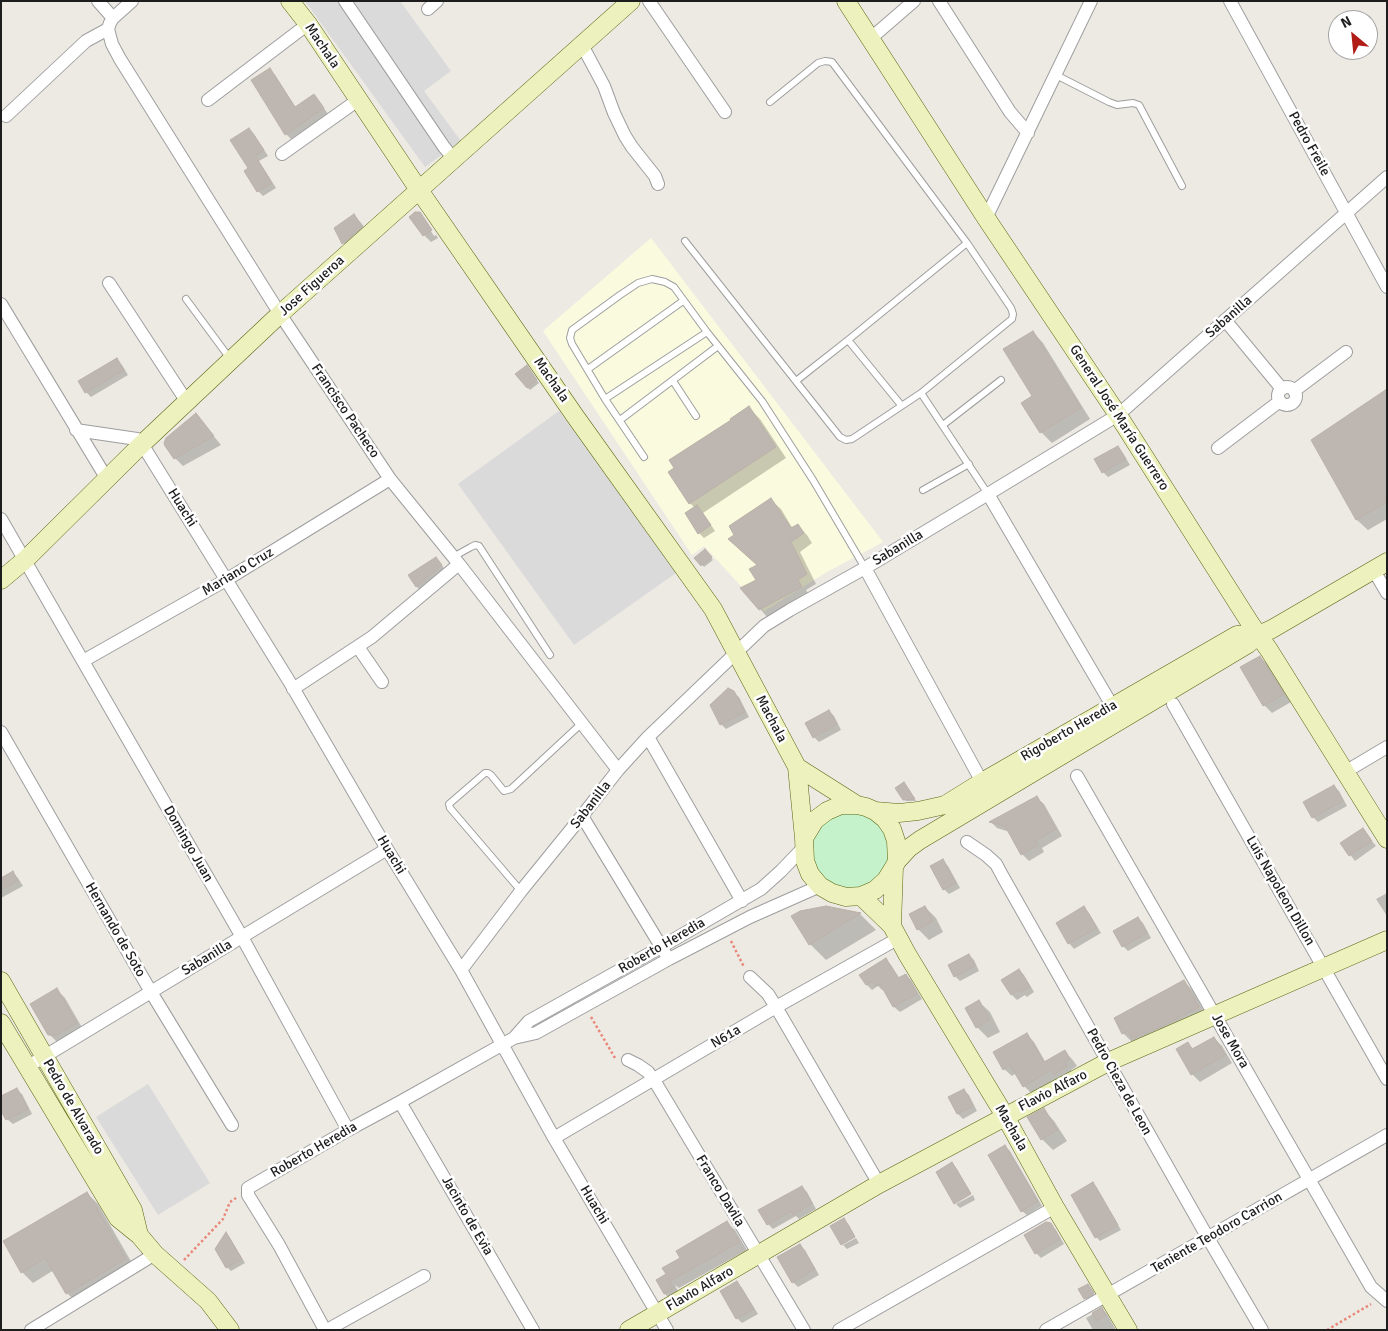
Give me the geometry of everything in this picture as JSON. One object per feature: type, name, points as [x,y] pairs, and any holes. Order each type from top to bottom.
[{"type":"street","points":[[98,1],[111,23]]},
{"type":"street","points":[[6,116],[86,41],[111,23],[132,1]]},
{"type":"street","name":"Machala","points":[[290,1],[308,24],[419,190],[576,416],[713,609],[797,767],[804,842]]},
{"type":"street","points":[[345,1],[454,159]]},
{"type":"street","name":"Jose Figueroa","points":[[1,580],[26,559],[142,444],[280,314],[631,1]]},
{"type":"street","points":[[650,1],[725,112]]},
{"type":"street","name":"General José María Guerrero","points":[[846,1],[986,218],[1118,415],[1387,839]]},
{"type":"street","points":[[870,39],[914,1]]},
{"type":"street","points":[[939,1],[1010,112],[1028,133]]},
{"type":"street","points":[[986,218],[1091,1]]},
{"type":"street","name":"Pedro Freile","points":[[1230,1],[1387,287]]},
{"type":"street","name":"Francisco Pacheco","points":[[111,23],[112,44],[120,59],[280,314],[390,479],[618,770]]},
{"type":"street","points":[[208,100],[308,24]]},
{"type":"street","points":[[582,45],[604,86],[625,136],[655,176],[658,184]]},
{"type":"street","points":[[282,154],[358,100]]},
{"type":"street","name":"Sabanilla","points":[[460,970],[472,958],[521,890],[618,770],[648,737],[764,626],[865,568],[1118,415],[1387,177]]},
{"type":"street","points":[[108,283],[187,402]]},
{"type":"street","points":[[1,304],[107,480]]},
{"type":"street","points":[[1225,320],[1285,394]]},
{"type":"street","points":[[1218,448],[1285,394],[1346,352]]},
{"type":"street","points":[[76,430],[137,439],[142,444]]},
{"type":"street","name":"Huachi","points":[[142,444],[293,689],[460,970],[554,1138],[667,1330]]},
{"type":"street","name":"Mariano Cruz","points":[[83,661],[226,580],[390,479]]},
{"type":"street","points":[[988,494],[1117,713]]},
{"type":"street","name":"Domingo Juan","points":[[1,518],[242,936],[348,1130]]},
{"type":"street","points":[[293,689],[372,637],[456,561]]},
{"type":"street","points":[[1380,566],[1387,593]]},
{"type":"street","name":"Rigoberto Heredia","points":[[875,811],[899,813],[945,805],[982,782],[1248,644],[1259,635],[1380,566]]},
{"type":"street","points":[[865,568],[982,782]]},
{"type":"street","points":[[358,646],[382,682]]},
{"type":"street","name":"Luis Napoleon Dillon","points":[[1173,704],[1387,1079]]},
{"type":"street","name":"Rigoberto Heredia","points":[[861,896],[881,885],[909,848],[920,840],[1117,713]]},
{"type":"street","name":"Hernando de Soto","points":[[1,732],[151,992],[232,1126]]},
{"type":"street","points":[[648,737],[742,901]]},
{"type":"street","points":[[1345,772],[1387,747]]},
{"type":"street","points":[[797,767],[857,804]]},
{"type":"street","name":"Jose Mora","points":[[1077,776],[1371,1287],[1385,1299]]},
{"type":"street","points":[[857,804],[841,805],[827,811],[815,820],[804,842],[805,861],[810,874],[820,886],[832,893],[846,897],[861,896]]},
{"type":"street","name":"Rigoberto Heredia","points":[[857,804],[875,811],[892,829],[896,841],[896,864]]},
{"type":"street","points":[[582,816],[669,959]]},
{"type":"street","name":"Roberto Heredia","points":[[514,1038],[529,1021],[761,889],[781,871],[804,842]]},
{"type":"street","name":"Pedro Cieza de Leon","points":[[967,842],[996,864],[1262,1330]]},
{"type":"street","name":"Sabanilla","points":[[27,1067],[387,849]]},
{"type":"street","name":"Machala","points":[[895,932],[896,864]]},
{"type":"street","name":"Roberto Heredia","points":[[248,1193],[248,1188],[252,1184],[514,1038],[536,1033],[725,930],[771,907],[820,886]]},
{"type":"street","name":"Machala","points":[[861,896],[895,932],[1005,1116],[1128,1330]]},
{"type":"street","name":"N61a","points":[[554,1138],[776,1007],[895,932]]},
{"type":"street","name":"Flavio Alfaro","points":[[629,1330],[879,1184],[1108,1062],[1387,940]]},
{"type":"street","points":[[750,977],[768,994],[879,1184]]},
{"type":"street","name":"Pedro de Alvarado","points":[[1,981],[133,1210],[138,1235]]},
{"type":"street","name":"Pedro de Alvarado","points":[[1,1022],[118,1218],[208,1301],[230,1330]]},
{"type":"street","name":"Franco Davila","points":[[628,1060],[648,1072],[654,1080],[804,1330]]},
{"type":"street","name":"Jacinto de Evia","points":[[400,1102],[533,1330]]},
{"type":"street","name":"Teniente Teodoro Carrion","points":[[1046,1330],[1387,1135]]},
{"type":"street","points":[[248,1193],[326,1330],[424,1276]]},
{"type":"street","points":[[839,1330],[1055,1206]]},
{"type":"street","points":[[31,1330],[155,1254]]},
{"type":"lane","points":[[685,241],[840,437],[846,440],[852,439],[921,393],[1012,319],[1011,308],[966,243],[832,62],[818,63],[770,102]]},
{"type":"lane","points":[[1056,75],[1108,102],[1117,105],[1133,103],[1139,105],[1182,186]]},
{"type":"lane","points":[[796,381],[966,243]]},
{"type":"lane","points":[[644,457],[605,398],[570,338],[572,330],[620,295],[638,283],[652,279],[665,282],[674,287],[762,401],[813,480],[865,568]]},
{"type":"lane","points":[[186,299],[231,360]]},
{"type":"lane","points":[[588,369],[683,300]]},
{"type":"lane","points":[[605,398],[707,332]]},
{"type":"lane","points":[[848,340],[901,405]]},
{"type":"lane","points":[[620,420],[718,346]]},
{"type":"lane","points":[[943,425],[1001,380]]},
{"type":"lane","points":[[673,381],[696,416]]},
{"type":"lane","points":[[921,393],[988,494]]},
{"type":"lane","points":[[922,490],[969,464]]},
{"type":"lane","points":[[456,561],[471,546],[479,546],[550,655]]},
{"type":"lane","points":[[521,890],[450,808],[449,804],[485,773],[491,775],[504,791],[508,791],[582,723]]},
{"type":"path","points":[[725,930],[750,977]]},
{"type":"path","points":[[584,1006],[615,1058],[628,1060]]},
{"type":"path","points":[[175,1270],[224,1219],[230,1202],[248,1193]]},
{"type":"path","points":[[1327,1330],[1385,1299]]},
{"type":"shaded area","points":[[305,1],[400,1],[451,71],[424,91],[461,141],[425,167]]},
{"type":"shaded area","points":[[651,238],[883,542],[827,572],[764,611],[704,546],[692,555],[543,331]]},
{"type":"shaded area","points":[[559,411],[676,573],[574,645],[458,484]]},
{"type":"shaded area","points":[[148,1084],[210,1183],[158,1215],[96,1117]]},
{"type":"green space","points":[[845,810],[872,815],[889,835],[891,861],[875,884],[850,892],[825,882],[811,859],[814,833],[821,822]]},
{"type":"building","points":[[270,68],[295,107],[314,94],[324,108],[285,135],[251,80]]},
{"type":"building","points":[[249,128],[264,150],[255,156],[272,183],[257,192],[244,171],[248,168],[230,140]]},
{"type":"building","points":[[415,212],[420,212],[432,230],[423,236],[409,217]]},
{"type":"building","points":[[354,214],[362,226],[342,244],[334,228]]},
{"type":"building","points":[[1033,331],[1081,408],[1040,433],[1021,403],[1032,396],[1003,349]]},
{"type":"building","points":[[117,358],[124,370],[85,393],[78,381]]},
{"type":"building","points":[[527,365],[537,380],[527,388],[515,374]]},
{"type":"building","points":[[1387,389],[1387,502],[1356,520],[1311,440]]},
{"type":"building","points":[[749,406],[776,447],[689,504],[668,472],[674,468],[669,460],[731,420]]},
{"type":"building","points":[[196,413],[214,436],[174,459],[165,446],[166,438]]},
{"type":"building","points":[[1118,446],[1126,459],[1102,473],[1094,459]]},
{"type":"building","points":[[771,498],[791,528],[798,524],[804,533],[791,542],[807,574],[798,580],[802,587],[759,610],[740,588],[756,580],[749,569],[757,565],[728,539],[734,535],[729,526]]},
{"type":"building","points":[[697,505],[711,525],[698,534],[685,513]]},
{"type":"building","points":[[705,549],[712,557],[701,566],[694,558]]},
{"type":"building","points":[[436,557],[442,565],[416,587],[408,575]]},
{"type":"building","points":[[1260,656],[1284,694],[1263,706],[1240,667]]},
{"type":"building","points":[[728,688],[734,691],[745,712],[720,725],[710,705]]},
{"type":"building","points":[[829,710],[837,724],[813,738],[805,723]]},
{"type":"building","points":[[904,782],[915,799],[903,800],[895,788]]},
{"type":"building","points":[[1334,785],[1343,801],[1312,818],[1303,802]]},
{"type":"building","points":[[1037,796],[1056,829],[1036,841],[1038,845],[1021,855],[1005,826],[989,822]]},
{"type":"building","points":[[1363,828],[1372,841],[1349,856],[1340,843]]},
{"type":"building","points":[[943,859],[956,883],[943,890],[930,866]]},
{"type":"building","points":[[13,871],[18,881],[1,890],[1,878]]},
{"type":"building","points":[[826,906],[861,913],[809,945],[791,916],[800,911]]},
{"type":"building","points":[[925,906],[933,921],[917,930],[909,914]]},
{"type":"building","points":[[1084,906],[1097,928],[1068,944],[1056,923]]},
{"type":"building","points":[[1138,917],[1147,933],[1122,947],[1113,931]]},
{"type":"building","points":[[969,954],[975,966],[954,977],[948,965]]},
{"type":"building","points":[[886,958],[898,978],[906,974],[917,994],[893,1007],[880,984],[876,986],[873,981],[866,985],[859,975]]},
{"type":"building","points":[[1019,969],[1030,987],[1021,992],[1019,990],[1011,995],[1001,980]]},
{"type":"building","points":[[1184,980],[1199,1007],[1165,1025],[1132,1039],[1128,1031],[1122,1034],[1114,1018]]},
{"type":"building","points":[[57,988],[77,1023],[57,1035],[48,1035],[30,1004]]},
{"type":"building","points":[[979,1000],[990,1020],[976,1028],[965,1008]]},
{"type":"building","points":[[1027,1033],[1044,1062],[1065,1050],[1070,1059],[1065,1062],[1067,1066],[1054,1075],[1051,1070],[1023,1087],[1010,1065],[1003,1070],[993,1052]]},
{"type":"building","points":[[1214,1037],[1225,1055],[1191,1075],[1176,1049],[1188,1042],[1192,1049]]},
{"type":"building","points":[[17,1088],[28,1109],[6,1120],[1,1111],[1,1096]]},
{"type":"building","points":[[964,1089],[973,1106],[957,1114],[948,1097]]},
{"type":"building","points":[[1044,1108],[1057,1130],[1041,1140],[1027,1117]]},
{"type":"building","points":[[1005,1145],[1038,1201],[1021,1212],[988,1155]]},
{"type":"building","points":[[952,1162],[971,1194],[954,1204],[936,1172]]},
{"type":"building","points":[[1093,1182],[1118,1225],[1095,1238],[1071,1195]]},
{"type":"building","points":[[802,1186],[812,1203],[793,1215],[791,1211],[767,1225],[758,1210]]},
{"type":"building","points":[[87,1192],[126,1259],[66,1294],[45,1258],[21,1273],[3,1241]]},
{"type":"building","points":[[844,1218],[855,1237],[841,1245],[830,1226]]},
{"type":"building","points":[[727,1221],[740,1242],[670,1281],[668,1278],[674,1289],[664,1294],[656,1280],[666,1274],[662,1268],[680,1258],[676,1251]]},
{"type":"building","points":[[1046,1222],[1051,1223],[1060,1239],[1035,1254],[1024,1235]]},
{"type":"building","points":[[226,1232],[242,1259],[226,1268],[215,1249]]},
{"type":"building","points":[[800,1244],[815,1269],[792,1283],[777,1257]]},
{"type":"building","points":[[737,1281],[754,1309],[736,1319],[720,1291]]},
{"type":"building","points":[[1088,1284],[1094,1293],[1084,1299],[1078,1289]]},
{"type":"building","points":[[1102,1307],[1106,1315],[1096,1321],[1092,1313]]}]
